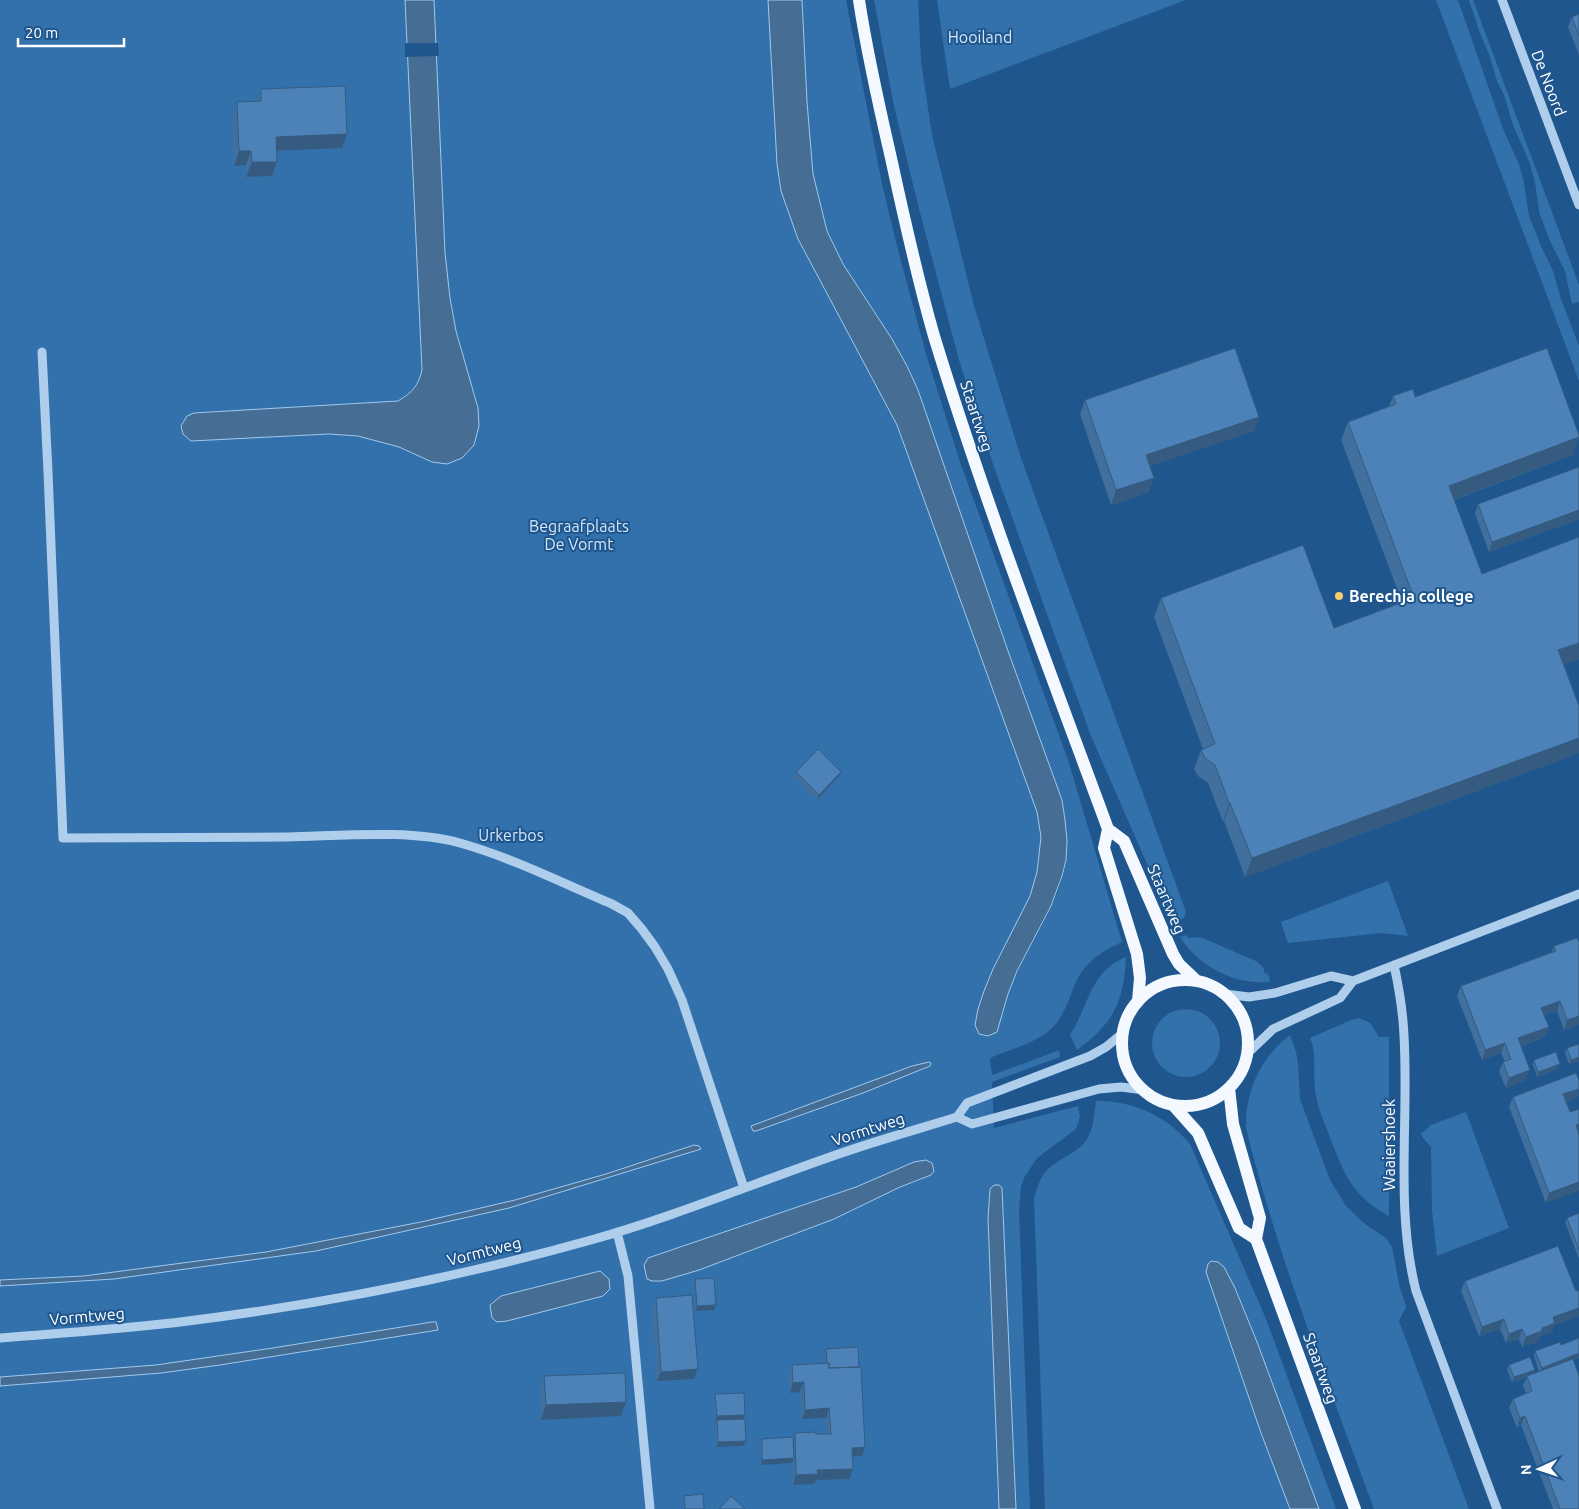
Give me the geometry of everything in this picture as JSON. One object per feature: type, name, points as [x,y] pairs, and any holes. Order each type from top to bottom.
[{"type":"main road","name":"Staartweg","points":[[859,0],[871,68],[902,211],[935,336],[978,471],[1108,829],[1104,848],[1139,965],[1138,1001]]},
{"type":"main road","name":"Staartweg","points":[[1108,829],[1124,841],[1173,954],[1179,964],[1197,981]]},
{"type":"main road","points":[[1181,980],[1197,981],[1216,988],[1224,994],[1233,1002],[1244,1021],[1248,1043],[1247,1054],[1240,1073],[1229,1088],[1212,1100],[1183,1106],[1173,1105],[1153,1097],[1136,1083],[1126,1064],[1122,1044],[1126,1022],[1138,1001],[1155,987],[1181,980]]},
{"type":"main road","name":"Staartweg","points":[[1229,1088],[1232,1124],[1260,1218],[1256,1239],[1355,1509]]},
{"type":"main road","points":[[1173,1105],[1198,1133],[1239,1228],[1256,1239]]},
{"type":"street","name":"De Noord","points":[[1502,0],[1579,205]]},
{"type":"street","points":[[42,352],[63,838],[388,835],[432,838],[460,843],[508,860],[612,904],[628,914],[641,928],[668,969],[682,1000],[744,1188]]},
{"type":"street","points":[[1247,1054],[1274,1029],[1340,998],[1353,981],[1579,894]]},
{"type":"street","name":"Waaiershoek","points":[[1394,964],[1402,1001],[1404,1037],[1404,1215],[1409,1262],[1418,1297],[1497,1509]]},
{"type":"street","points":[[1224,994],[1249,997],[1283,991],[1331,976],[1353,981]]},
{"type":"street","name":"Vormtweg","points":[[0,1338],[188,1322],[338,1299],[464,1272],[617,1232],[645,1224],[832,1156],[957,1117],[967,1103],[1090,1056],[1106,1047],[1123,1033]]},
{"type":"street","name":"Vormtweg","points":[[957,1117],[972,1124],[1099,1089],[1120,1087],[1144,1090]]},
{"type":"street","points":[[617,1232],[628,1276],[650,1509]]},
{"type":"green space","name":"Urkerbos","points":[[0,0],[785,0],[798,216],[876,343],[1046,805],[1051,864],[1008,994],[1049,912],[1062,879],[1067,846],[1062,800],[1008,651],[918,390],[892,339],[843,264],[827,231],[813,174],[802,0],[846,0],[882,184],[926,354],[960,462],[1069,763],[1122,942],[1098,955],[1081,973],[1057,1023],[1047,1033],[990,1058],[992,1075],[1057,1051],[1059,1051],[1060,1057],[992,1082],[994,1128],[1078,1106],[1080,1117],[1076,1129],[1037,1158],[1021,1186],[1019,1211],[1030,1509],[1016,1509],[1002,1188],[999,1185],[1011,1509],[0,1509]]},
{"type":"green space","points":[[874,0],[918,0],[921,61],[932,135],[974,306],[1021,458],[1186,912],[1184,918],[1173,923],[1091,736],[994,467],[959,360],[894,106]]},
{"type":"green space","name":"Hooiland","points":[[937,0],[1186,0],[950,89]]},
{"type":"green space","points":[[1436,0],[1457,0],[1459,3],[1503,129],[1519,164],[1529,216],[1553,271],[1561,299],[1579,346],[1579,381]]},
{"type":"green space","points":[[1469,0],[1473,0],[1579,285],[1579,302],[1572,304],[1565,271],[1550,241],[1539,212],[1535,182],[1529,161],[1513,125]]},
{"type":"green space","points":[[1388,881],[1408,936],[1381,933],[1288,943],[1281,922]]},
{"type":"green space","points":[[1187,935],[1188,938],[1200,937],[1256,961],[1263,967],[1265,974],[1268,973],[1270,982],[1244,980],[1219,972],[1197,957],[1188,948],[1180,937]]},
{"type":"green space","points":[[1126,957],[1123,987],[1114,1011],[1100,1031],[1077,1050],[1070,1035],[1091,991],[1104,971]]},
{"type":"green space","points":[[1179,1009],[1193,1009],[1205,1014],[1215,1024],[1220,1036],[1220,1050],[1215,1062],[1205,1072],[1193,1077],[1179,1077],[1167,1072],[1157,1062],[1152,1050],[1152,1036],[1157,1024],[1167,1014]]},
{"type":"green space","points":[[1359,1018],[1370,1023],[1379,1037],[1389,1037],[1389,1216],[1365,1200],[1350,1181],[1338,1159],[1318,1105],[1314,1082],[1314,1056],[1310,1038]]},
{"type":"green space","points":[[1290,1035],[1298,1063],[1300,1099],[1330,1180],[1346,1206],[1365,1224],[1386,1238],[1392,1247],[1399,1284],[1406,1307],[1399,1321],[1469,1509],[1374,1509],[1288,1272],[1246,1128],[1248,1101],[1257,1076],[1271,1054]]},
{"type":"green space","points":[[1096,1101],[1123,1103],[1148,1112],[1171,1125],[1190,1144],[1266,1319],[1336,1509],[1319,1509],[1235,1288],[1208,1264],[1206,1272],[1261,1433],[1290,1509],[1045,1509],[1034,1198],[1041,1179],[1047,1170],[1076,1150],[1088,1138],[1093,1122]]},
{"type":"green space","points":[[1466,1112],[1509,1228],[1437,1256],[1432,1210],[1431,1147],[1421,1134],[1431,1125]]},
{"type":"shaded area","points":[[405,0],[434,0],[445,253],[456,331],[478,408],[479,426],[474,445],[462,458],[447,464],[432,462],[399,447],[358,436],[329,434],[191,441],[183,434],[181,426],[187,416],[194,413],[398,401],[408,395],[419,380],[422,370]]},
{"type":"shaded area","points":[[768,0],[802,0],[813,174],[827,231],[843,264],[892,339],[918,390],[1008,651],[1062,800],[1067,841],[1066,860],[1062,876],[1051,906],[1017,971],[997,1032],[988,1036],[979,1034],[975,1025],[978,1009],[993,969],[1030,896],[1037,872],[1041,837],[1037,812],[897,425],[798,239],[781,191],[777,164]]},
{"type":"shaded area","points":[[931,1063],[930,1066],[863,1093],[756,1131],[753,1131],[751,1126],[912,1066]]},
{"type":"shaded area","points":[[694,1145],[699,1146],[701,1149],[509,1208],[316,1251],[114,1279],[0,1286],[0,1280],[84,1276],[266,1252],[421,1222],[515,1200],[606,1174]]},
{"type":"shaded area","points":[[926,1160],[932,1163],[934,1171],[931,1175],[900,1187],[834,1219],[699,1270],[662,1281],[647,1279],[644,1265],[648,1258],[856,1187],[914,1162]]},
{"type":"shaded area","points":[[994,1185],[999,1185],[1002,1188],[1016,1509],[999,1509],[988,1218],[990,1189]]},
{"type":"shaded area","points":[[1211,1261],[1218,1262],[1224,1267],[1235,1288],[1319,1509],[1290,1509],[1261,1433],[1206,1272]]},
{"type":"shaded area","points":[[600,1271],[609,1279],[610,1289],[603,1296],[507,1321],[497,1322],[492,1318],[490,1305],[501,1296]]},
{"type":"shaded area","points":[[436,1322],[438,1330],[220,1365],[161,1373],[0,1386],[0,1377],[156,1365]]},
{"type":"pier","points":[[405,43],[438,43],[439,56],[405,57]]},
{"type":"building","points":[[1579,14],[1579,36],[1572,17]]},
{"type":"building","points":[[345,86],[347,134],[276,137],[277,162],[252,162],[251,151],[239,151],[237,102],[261,101],[261,89]]},
{"type":"building","points":[[1235,348],[1259,417],[1146,455],[1154,478],[1116,490],[1085,400]]},
{"type":"building","points":[[1547,348],[1579,437],[1449,486],[1482,574],[1579,537],[1579,643],[1558,650],[1579,706],[1579,738],[1252,858],[1215,765],[1205,758],[1201,750],[1215,744],[1161,598],[1303,545],[1334,628],[1414,598],[1348,422],[1396,404],[1393,396],[1413,389],[1415,397]]},
{"type":"building","points":[[1579,467],[1579,510],[1492,542],[1478,504]]},
{"type":"building","points":[[818,749],[841,772],[819,795],[796,772]]},
{"type":"building","points":[[1577,938],[1579,942],[1579,1016],[1567,1020],[1560,1001],[1541,1008],[1549,1027],[1518,1038],[1530,1070],[1509,1078],[1503,1062],[1511,1059],[1505,1043],[1485,1050],[1461,986],[1556,951],[1554,946]]},
{"type":"building","points":[[1579,1044],[1579,1057],[1571,1060],[1567,1048]]},
{"type":"building","points":[[1556,1052],[1560,1064],[1538,1072],[1534,1060]]},
{"type":"building","points":[[1576,1073],[1579,1080],[1579,1089],[1563,1094],[1570,1112],[1579,1109],[1579,1124],[1576,1125],[1579,1135],[1579,1182],[1549,1193],[1513,1097]]},
{"type":"building","points":[[1579,1213],[1579,1250],[1567,1218]]},
{"type":"building","points":[[1558,1246],[1576,1291],[1578,1290],[1579,1292],[1579,1308],[1553,1317],[1555,1323],[1542,1328],[1542,1331],[1526,1337],[1522,1329],[1509,1334],[1504,1319],[1482,1327],[1465,1281]]},
{"type":"building","points":[[714,1278],[716,1305],[697,1306],[695,1279]]},
{"type":"building","points":[[692,1295],[698,1369],[661,1372],[656,1298]]},
{"type":"building","points":[[1579,1338],[1579,1353],[1542,1368],[1535,1351],[1560,1342],[1561,1345]]},
{"type":"building","points":[[858,1347],[859,1367],[829,1368],[826,1349]]},
{"type":"building","points":[[1530,1357],[1535,1370],[1514,1377],[1509,1365]]},
{"type":"building","points":[[1573,1359],[1579,1376],[1579,1509],[1560,1509],[1525,1416],[1520,1418],[1513,1399],[1532,1391],[1527,1376]]},
{"type":"building","points":[[829,1363],[829,1368],[861,1367],[865,1447],[852,1448],[853,1469],[817,1470],[818,1474],[796,1475],[795,1433],[815,1432],[816,1434],[831,1434],[829,1408],[805,1410],[804,1382],[793,1383],[792,1365]]},
{"type":"building","points":[[625,1373],[626,1402],[546,1405],[544,1376]]},
{"type":"building","points":[[744,1393],[745,1415],[717,1416],[715,1394]]},
{"type":"building","points":[[745,1419],[746,1441],[718,1442],[717,1420]]},
{"type":"building","points":[[793,1437],[794,1458],[762,1460],[762,1439]]},
{"type":"building","points":[[703,1494],[704,1509],[685,1509],[684,1496]]},
{"type":"building","points":[[731,1496],[745,1509],[719,1509]]},
{"type":"place","name":"Berechja college","points":[[1339,596]]},
{"type":"park label","name":"Begraafplaats De Vormt","points":[[579,535]]}]
